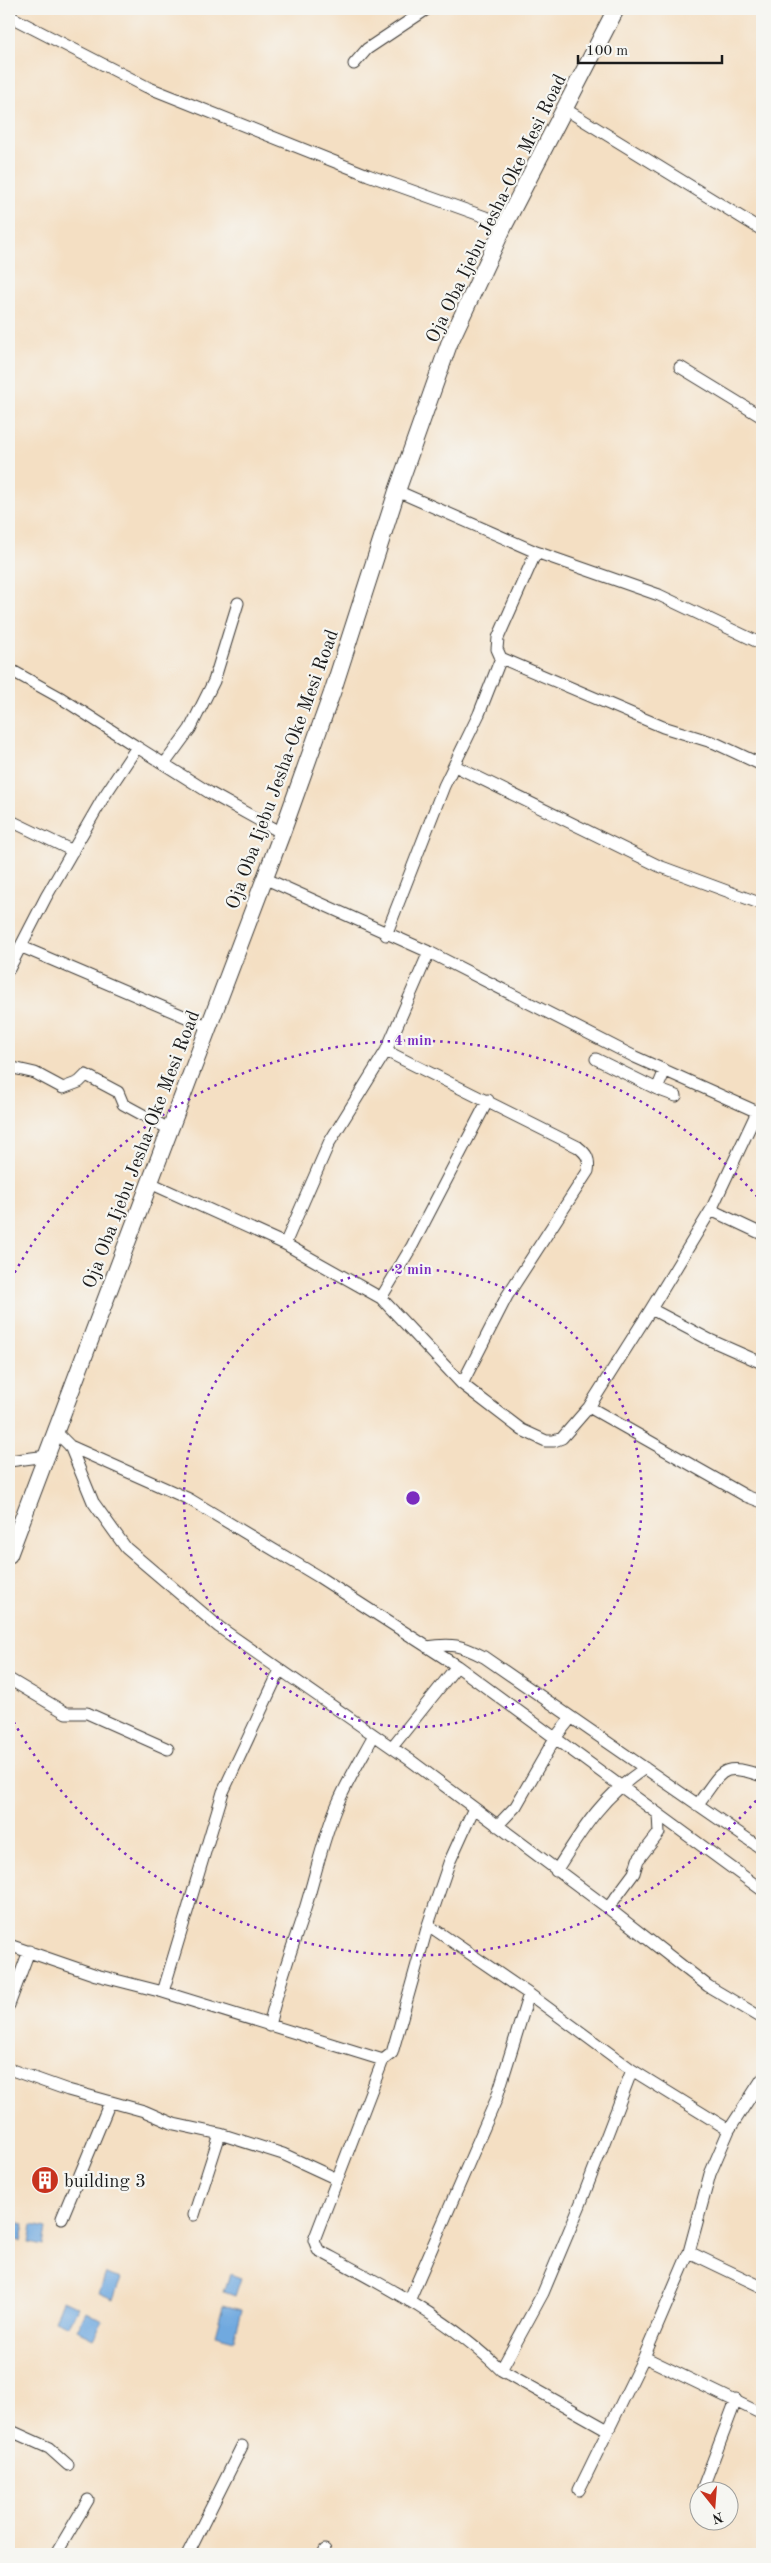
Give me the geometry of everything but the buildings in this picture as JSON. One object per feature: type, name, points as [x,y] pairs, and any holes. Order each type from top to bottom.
[{"type":"main road","name":"Oja Oba Ijebu Jesha-Oke Mesi Road","points":[[9,1555],[148,1182],[282,833],[332,693],[397,491],[449,344],[505,224],[616,9]]},
{"type":"street","points":[[354,64],[367,49],[427,9]]},
{"type":"street","points":[[9,16],[146,86],[368,175],[505,224]]},
{"type":"street","points":[[565,109],[762,230]]},
{"type":"street","points":[[680,367],[762,417]]},
{"type":"street","points":[[397,491],[536,552],[660,595],[762,644]]},
{"type":"street","points":[[536,552],[498,638],[497,649],[501,658],[663,727],[715,744],[762,765]]},
{"type":"street","points":[[165,763],[190,729],[214,681],[238,603]]},
{"type":"street","points":[[386,935],[444,786],[491,686],[501,658]]},
{"type":"street","points":[[9,669],[61,698],[210,793],[282,833]]},
{"type":"street","points":[[9,969],[46,898],[103,798],[137,746]]},
{"type":"street","points":[[455,766],[659,866],[762,904]]},
{"type":"street","points":[[9,820],[73,851]]},
{"type":"street","points":[[148,1182],[285,1244],[382,1298],[462,1384],[522,1430],[546,1441],[562,1438],[589,1407],[711,1210],[759,1113],[665,1070],[430,952],[386,935],[264,878]]},
{"type":"street","points":[[22,947],[207,1026]]},
{"type":"street","points":[[285,1244],[329,1143],[386,1051],[430,952]]},
{"type":"street","points":[[386,1051],[488,1100],[578,1147],[586,1153],[590,1162],[588,1171],[507,1296],[462,1384]]},
{"type":"street","points":[[596,1059],[657,1089],[676,1096]]},
{"type":"street","points":[[9,1067],[35,1073],[63,1088],[79,1082],[86,1075],[118,1092],[123,1104],[169,1129]]},
{"type":"street","points":[[657,1089],[665,1070]]},
{"type":"street","points":[[382,1298],[412,1246],[488,1100]]},
{"type":"street","points":[[711,1210],[762,1234]]},
{"type":"street","points":[[651,1309],[710,1340],[762,1363]]},
{"type":"street","points":[[589,1407],[746,1496],[762,1502]]},
{"type":"street","points":[[56,1432],[70,1446],[189,1499],[319,1577],[457,1666],[762,1890]]},
{"type":"street","points":[[70,1446],[93,1502],[126,1548],[219,1627],[392,1747],[608,1908],[708,1986],[762,2018]]},
{"type":"street","points":[[9,1461],[47,1456]]},
{"type":"street","points":[[427,1647],[449,1643],[468,1649],[762,1849]]},
{"type":"street","points":[[392,1747],[457,1666]]},
{"type":"street","points":[[163,1992],[223,1792],[280,1670]]},
{"type":"street","points":[[9,1679],[66,1713],[86,1713],[168,1749]]},
{"type":"street","points":[[496,1826],[516,1806],[555,1738],[571,1718]]},
{"type":"street","points":[[269,2026],[277,1989],[333,1816],[374,1735]]},
{"type":"street","points":[[556,1871],[587,1821],[620,1785],[645,1768]]},
{"type":"street","points":[[697,1805],[723,1772],[741,1768],[762,1776]]},
{"type":"street","points":[[474,1808],[449,1863],[428,1925],[392,2053],[383,2060],[314,2240],[315,2246],[318,2250],[409,2301],[463,2338],[501,2370],[608,2430]]},
{"type":"street","points":[[608,1908],[634,1874],[638,1860],[659,1833],[658,1814]]},
{"type":"street","points":[[428,1925],[529,1994],[632,2070],[729,2130]]},
{"type":"street","points":[[9,1946],[96,1975],[163,1992],[383,2060]]},
{"type":"street","points":[[9,2005],[28,1951]]},
{"type":"street","points":[[409,2301],[496,2100],[529,1994]]},
{"type":"street","points":[[9,2069],[110,2102],[144,2111],[174,2124],[220,2134],[282,2154],[337,2179]]},
{"type":"street","points":[[501,2370],[543,2293],[580,2205],[632,2070]]},
{"type":"street","points":[[579,2490],[644,2357],[689,2252],[710,2174],[729,2130],[762,2079]]},
{"type":"street","points":[[62,2218],[110,2102]]},
{"type":"street","points":[[194,2215],[220,2134]]},
{"type":"street","points":[[689,2252],[762,2287]]},
{"type":"street","points":[[644,2357],[762,2414]]},
{"type":"street","points":[[706,2480],[736,2400]]},
{"type":"street","points":[[9,2430],[48,2448],[68,2465]]},
{"type":"street","points":[[188,2554],[242,2446]]},
{"type":"street","points":[[56,2554],[88,2500]]},
{"type":"water","points":[[10,2221],[24,2224],[21,2241],[9,2239]]},
{"type":"water","points":[[32,2225],[46,2228],[43,2246],[29,2243]]},
{"type":"water","points":[[106,2274],[121,2279],[113,2299],[99,2293]]},
{"type":"water","points":[[230,2274],[241,2278],[235,2296],[224,2292]]},
{"type":"water","points":[[63,2300],[78,2307],[69,2326],[55,2320]]},
{"type":"water","points":[[223,2305],[242,2310],[234,2340],[215,2335]]},
{"type":"water","points":[[86,2312],[103,2321],[93,2338],[77,2330]]},
{"type":"place","name":"building 3","points":[[45,2180]]}]
